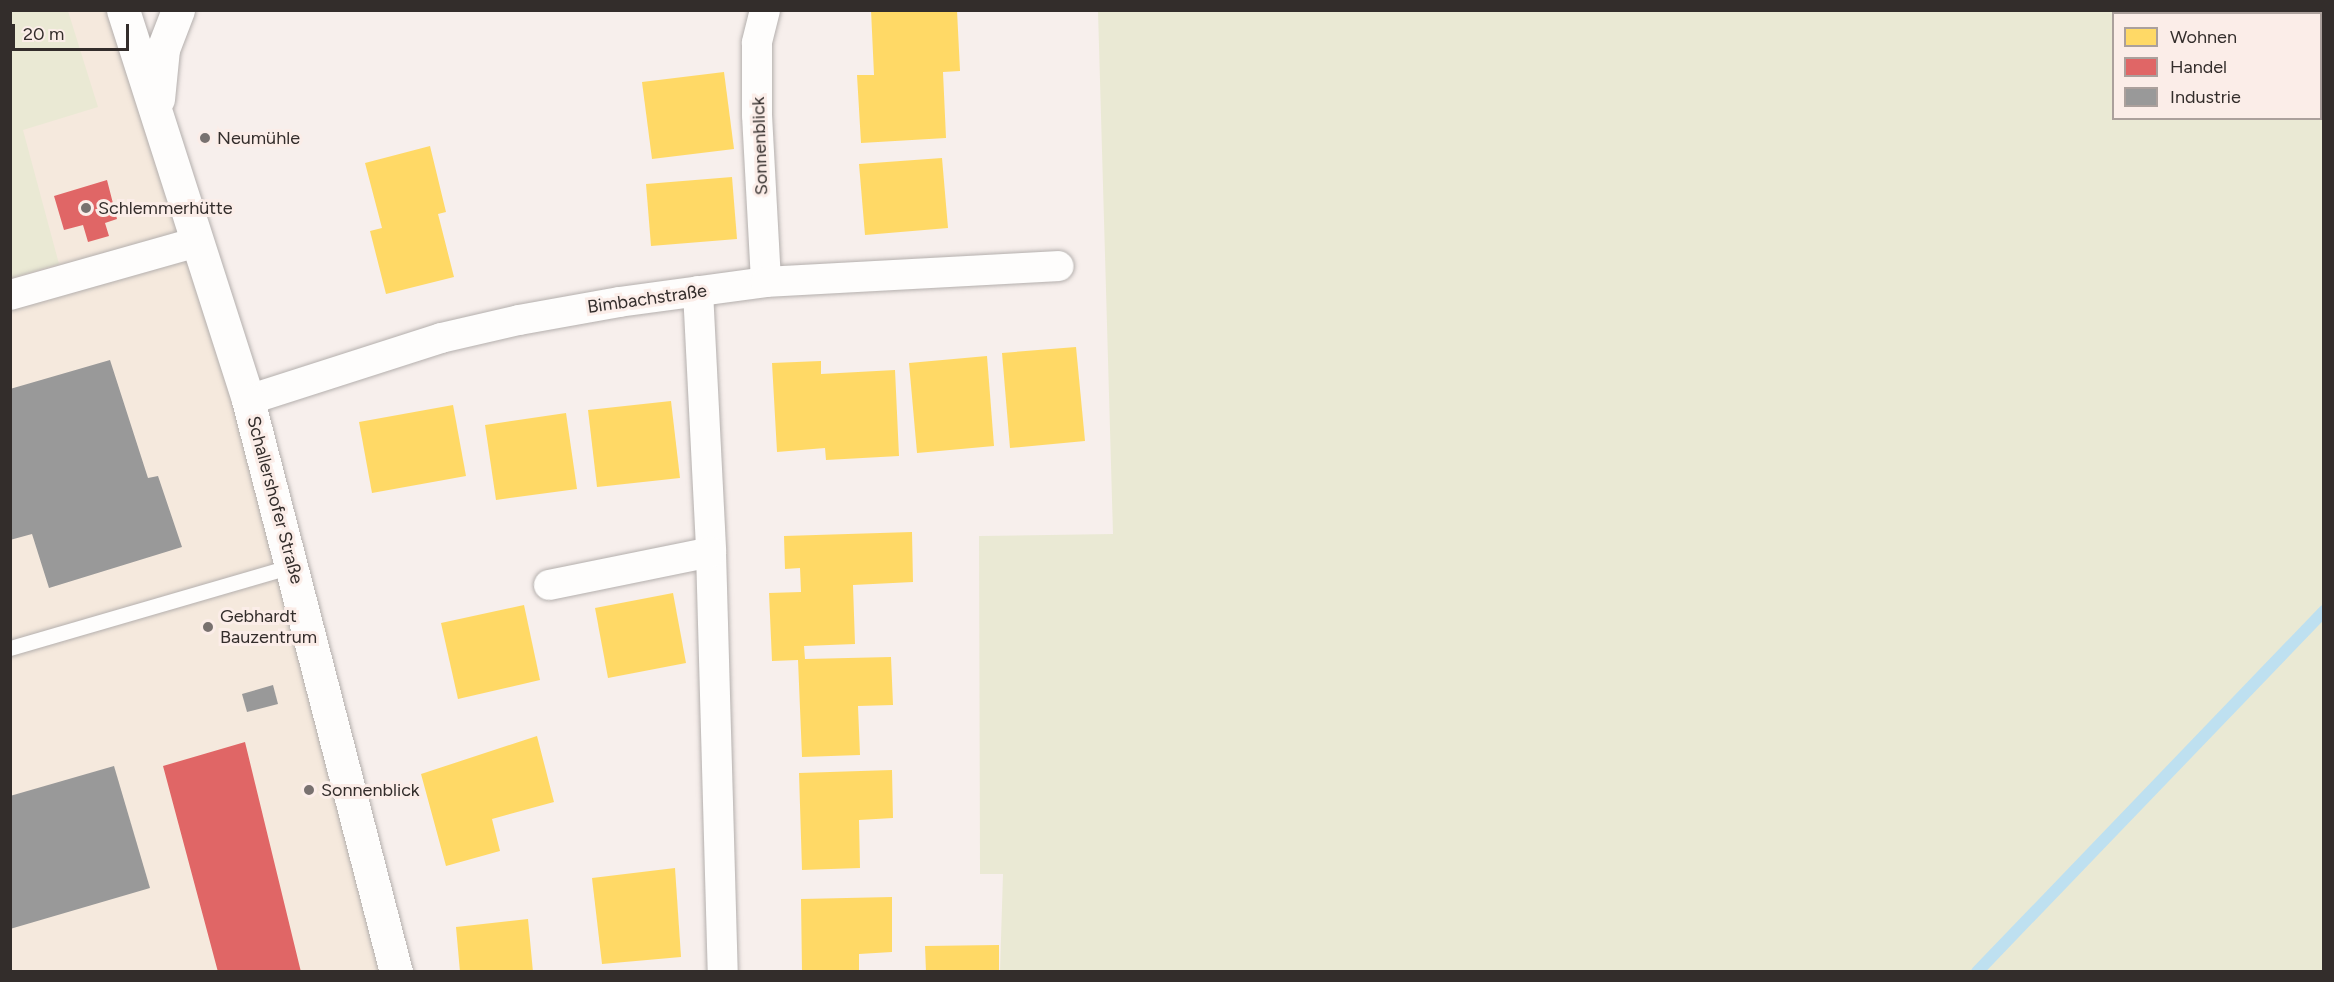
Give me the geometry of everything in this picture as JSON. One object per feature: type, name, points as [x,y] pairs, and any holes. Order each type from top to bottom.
[{"type":"street","name":"Schallershofer Straße","points":[[123,10],[248,400],[396,972]]},
{"type":"street","points":[[157,116],[163,49],[178,10]]},
{"type":"street","name":"Sonnenblick","points":[[765,10],[757,43],[766,282]]},
{"type":"street","points":[[10,296],[197,242]]},
{"type":"street","name":"Bimbachstraße","points":[[248,400],[441,338],[519,320],[766,282],[1059,266]]},
{"type":"street","points":[[698,291],[711,552],[723,972]]},
{"type":"street","points":[[549,585],[711,552]]},
{"type":"lane","points":[[10,648],[292,566]]},
{"type":"shaded area","points":[[10,11],[116,11],[242,412],[384,971],[11,971]]},
{"type":"green space","points":[[10,11],[68,11],[98,107],[23,130],[59,264],[11,278]]},
{"type":"green space","points":[[1098,11],[2323,11],[2323,971],[1000,971],[1003,874],[980,874],[979,536],[1113,534]]},
{"type":"building: Wohnen","points":[[871,10],[957,10],[960,71],[943,72],[946,138],[861,143],[857,75],[874,75]]},
{"type":"building: Wohnen","points":[[724,72],[734,149],[652,159],[642,82]]},
{"type":"building: Wohnen","points":[[430,146],[446,212],[438,214],[454,277],[386,294],[370,231],[382,228],[365,163]]},
{"type":"building: Wohnen","points":[[942,158],[948,228],[865,235],[859,164]]},
{"type":"building: Wohnen","points":[[732,177],[737,239],[651,246],[646,184]]},
{"type":"building: Wohnen","points":[[1076,347],[1085,441],[1010,448],[1002,353]]},
{"type":"building: Wohnen","points":[[987,356],[994,446],[917,453],[909,363]]},
{"type":"building: Wohnen","points":[[821,361],[821,374],[895,370],[899,456],[826,460],[825,448],[777,452],[772,363]]},
{"type":"building: Wohnen","points":[[671,401],[680,478],[597,487],[588,410]]},
{"type":"building: Wohnen","points":[[453,405],[466,476],[372,493],[359,422]]},
{"type":"building: Wohnen","points":[[566,413],[577,489],[496,500],[485,425]]},
{"type":"building: Wohnen","points":[[912,532],[913,582],[853,585],[855,644],[804,646],[805,659],[891,657],[893,705],[858,706],[860,755],[802,757],[798,660],[772,661],[769,593],[801,592],[800,568],[785,569],[784,536]]},
{"type":"building: Wohnen","points":[[673,593],[686,663],[608,678],[595,608]]},
{"type":"building: Wohnen","points":[[524,605],[540,680],[458,699],[441,623]]},
{"type":"building: Wohnen","points":[[537,736],[554,802],[492,819],[500,851],[446,866],[421,774]]},
{"type":"building: Wohnen","points":[[892,770],[893,818],[859,820],[860,868],[802,870],[799,773]]},
{"type":"building: Wohnen","points":[[675,868],[681,957],[602,964],[592,878]]},
{"type":"building: Wohnen","points":[[892,897],[892,952],[859,954],[859,972],[802,972],[801,899]]},
{"type":"building: Wohnen","points":[[528,919],[533,972],[460,972],[456,927]]},
{"type":"building: Wohnen","points":[[999,945],[999,972],[926,972],[925,946]]},
{"type":"building: Handel","name":"Schlemmerhütte","points":[[107,180],[117,219],[105,223],[109,236],[88,242],[83,225],[64,230],[54,196]]},
{"type":"building: Handel","points":[[245,742],[301,972],[218,972],[163,766]]},
{"type":"building: Industrie","points":[[110,360],[148,478],[158,476],[182,547],[49,588],[32,534],[10,540],[10,389]]},
{"type":"building: Industrie","points":[[273,685],[278,704],[247,712],[242,694]]},
{"type":"building: Industrie","points":[[114,766],[150,888],[10,929],[10,796]]},
{"type":"waterway","points":[[1977,972],[2324,611]]},
{"type":"place","name":"Neumühle","points":[[205,138]]},
{"type":"place","name":"Schlemmerhütte","points":[[86,208]]},
{"type":"place","name":"Gebhardt Bauzentrum","points":[[208,627]]},
{"type":"place","name":"Sonnenblick","points":[[309,790]]}]
